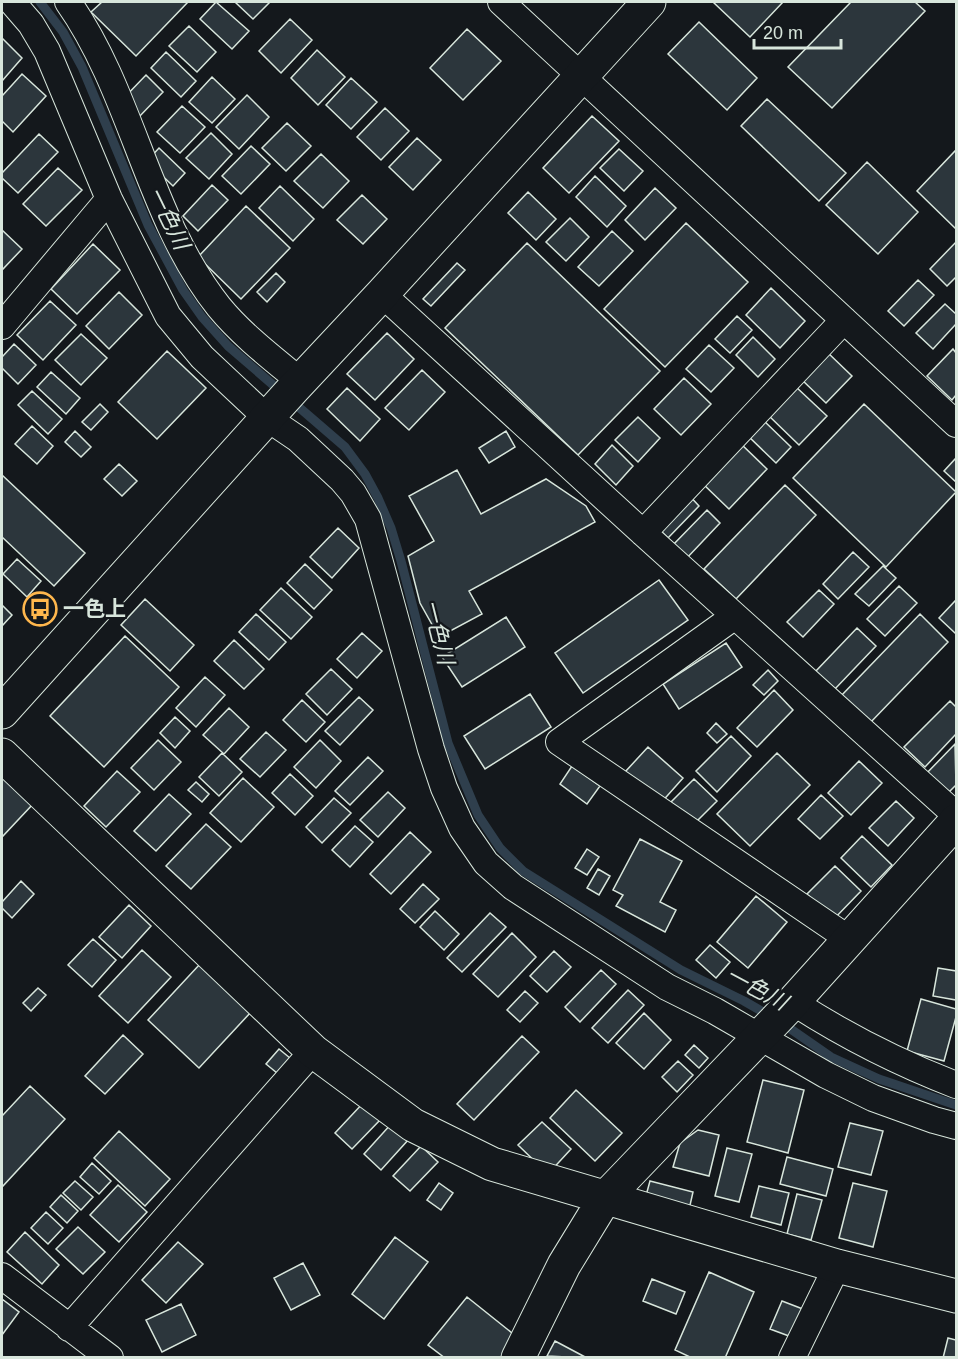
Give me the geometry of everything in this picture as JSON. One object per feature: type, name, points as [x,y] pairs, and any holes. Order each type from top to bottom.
[{"type":"street","points":[[12,2],[31,24],[47,51],[109,199],[168,316],[202,357],[284,399]]},
{"type":"street","points":[[68,2],[99,54],[177,237],[202,281],[220,307],[244,333],[284,399],[298,440],[342,480],[353,493],[368,519],[444,788],[462,828],[486,863],[513,887],[667,987],[715,1011],[775,1020],[850,1037],[957,1085]]},
{"type":"street","points":[[501,2],[957,424]]},
{"type":"street","points":[[2,712],[284,399],[649,2]]},
{"type":"street","points":[[2,326],[109,199]]},
{"type":"street","points":[[382,294],[643,533],[957,815]]},
{"type":"street","points":[[643,533],[844,320]]},
{"type":"street","points":[[735,616],[559,742],[849,939]]},
{"type":"street","points":[[2,755],[313,1052],[413,1125],[492,1164],[837,1266],[957,1296]]},
{"type":"street","points":[[518,1358],[564,1265],[605,1198],[775,1020],[957,821]]},
{"type":"street","points":[[775,1020],[826,1075],[873,1098],[957,1126]]},
{"type":"street","points":[[69,1328],[313,1052]]},
{"type":"street","points":[[792,1358],[837,1266]]},
{"type":"street","points":[[2,1276],[110,1358]]},
{"type":"building","points":[[102,2],[188,2],[136,56],[91,12]]},
{"type":"building","points":[[216,2],[249,31],[232,49],[200,19]]},
{"type":"building","points":[[235,2],[270,2],[253,19]]},
{"type":"building","points":[[713,2],[783,2],[750,37]]},
{"type":"building","points":[[851,2],[915,2],[925,11],[832,108],[788,67]]},
{"type":"building","points":[[290,19],[312,40],[281,73],[259,51]]},
{"type":"building","points":[[699,22],[757,78],[727,110],[668,54]]},
{"type":"building","points":[[189,26],[216,52],[197,72],[169,46]]},
{"type":"building","points":[[467,29],[501,61],[463,100],[430,68]]},
{"type":"building","points":[[2,38],[22,58],[2,81]]},
{"type":"building","points":[[317,50],[345,77],[318,105],[291,78]]},
{"type":"building","points":[[166,52],[196,81],[181,97],[151,68]]},
{"type":"building","points":[[22,74],[46,96],[13,132],[2,121],[2,96]]},
{"type":"building","points":[[146,75],[163,92],[138,118],[121,101]]},
{"type":"building","points":[[212,77],[235,99],[212,123],[189,102]]},
{"type":"building","points":[[351,78],[377,102],[351,129],[326,105]]},
{"type":"building","points":[[247,95],[269,117],[239,149],[216,127]]},
{"type":"building","points":[[767,99],[846,173],[819,201],[741,126]]},
{"type":"building","points":[[182,106],[205,127],[180,153],[157,132]]},
{"type":"building","points":[[385,108],[409,131],[381,160],[357,137]]},
{"type":"building","points":[[592,116],[619,141],[569,193],[543,168]]},
{"type":"building","points":[[287,123],[311,146],[286,171],[262,148]]},
{"type":"building","points":[[211,133],[232,154],[209,179],[186,158]]},
{"type":"building","points":[[39,134],[58,152],[18,193],[2,178],[2,173]]},
{"type":"building","points":[[417,138],[441,160],[413,190],[389,167]]},
{"type":"building","points":[[251,146],[270,164],[241,194],[222,176]]},
{"type":"building","points":[[159,148],[185,173],[173,186],[147,161]]},
{"type":"building","points":[[619,149],[643,171],[624,191],[600,168]]},
{"type":"building","points":[[956,150],[956,229],[917,191]]},
{"type":"building","points":[[321,154],[349,181],[323,208],[294,181]]},
{"type":"building","points":[[867,162],[918,212],[878,254],[826,205]]},
{"type":"building","points":[[58,168],[82,190],[46,226],[23,204]]},
{"type":"building","points":[[595,176],[626,206],[607,227],[576,197]]},
{"type":"building","points":[[212,185],[228,200],[198,231],[183,216]]},
{"type":"building","points":[[280,186],[314,219],[293,241],[259,208]]},
{"type":"building","points":[[655,188],[676,208],[645,240],[625,220]]},
{"type":"building","points":[[528,192],[556,219],[536,240],[508,213]]},
{"type":"building","points":[[362,195],[387,219],[363,244],[337,220]]},
{"type":"building","points":[[246,206],[290,248],[241,299],[198,257]]},
{"type":"building","points":[[570,218],[589,237],[566,261],[546,242]]},
{"type":"building","points":[[686,223],[748,282],[665,367],[604,309]]},
{"type":"building","points":[[2,230],[22,249],[2,270]]},
{"type":"building","points":[[612,231],[633,251],[599,286],[578,267]]},
{"type":"building","points":[[956,242],[956,277],[947,286],[930,269]]},
{"type":"building","points":[[527,243],[660,371],[578,455],[445,328]]},
{"type":"building","points":[[93,244],[120,270],[77,314],[51,289]]},
{"type":"building","points":[[457,263],[465,270],[431,306],[423,299]]},
{"type":"building","points":[[276,273],[285,282],[267,302],[257,292]]},
{"type":"building","points":[[918,280],[934,295],[904,326],[888,311]]},
{"type":"building","points":[[771,288],[805,321],[780,348],[746,315]]},
{"type":"building","points":[[119,292],[142,315],[109,349],[86,326]]},
{"type":"building","points":[[50,301],[76,325],[43,360],[17,335]]},
{"type":"building","points":[[945,304],[956,314],[956,324],[933,349],[916,333]]},
{"type":"building","points":[[737,316],[752,330],[730,353],[715,339]]},
{"type":"building","points":[[387,333],[414,359],[375,400],[347,374]]},
{"type":"building","points":[[81,334],[107,358],[81,385],[55,360]]},
{"type":"building","points":[[753,337],[775,359],[758,377],[736,355]]},
{"type":"building","points":[[14,344],[36,365],[18,384],[2,368],[2,357]]},
{"type":"building","points":[[709,345],[734,368],[711,392],[686,369]]},
{"type":"building","points":[[953,349],[956,353],[956,395],[952,400],[927,376]]},
{"type":"building","points":[[167,351],[206,388],[157,439],[118,402]]},
{"type":"building","points":[[826,351],[852,376],[826,403],[801,379]]},
{"type":"building","points":[[422,370],[445,392],[409,430],[385,408]]},
{"type":"building","points":[[51,372],[80,398],[66,414],[37,387]]},
{"type":"building","points":[[684,378],[711,404],[681,435],[654,409]]},
{"type":"building","points":[[795,386],[827,416],[799,445],[767,414]]},
{"type":"building","points":[[347,388],[380,419],[360,441],[327,409]]},
{"type":"building","points":[[32,391],[62,419],[48,434],[18,405]]},
{"type":"building","points":[[100,404],[108,412],[91,430],[82,422]]},
{"type":"building","points":[[864,404],[956,492],[886,567],[793,478]]},
{"type":"building","points":[[638,417],[660,438],[638,462],[615,440]]},
{"type":"building","points":[[761,418],[791,447],[776,463],[746,434]]},
{"type":"building","points":[[32,426],[53,446],[37,464],[15,444]]},
{"type":"building","points":[[75,431],[91,447],[81,457],[65,442]]},
{"type":"building","points":[[506,431],[515,447],[489,463],[479,448]]},
{"type":"building","points":[[739,442],[767,469],[729,509],[701,482]]},
{"type":"building","points":[[612,445],[633,466],[616,485],[595,464]]},
{"type":"building","points":[[956,458],[956,482],[944,471]]},
{"type":"building","points":[[119,464],[137,481],[122,496],[104,479]]},
{"type":"building","points":[[457,470],[481,514],[546,479],[586,506],[595,522],[469,591],[482,614],[439,637],[420,603],[408,556],[434,541],[409,496]]},
{"type":"building","points":[[2,475],[85,553],[54,586],[2,537]]},
{"type":"building","points":[[785,485],[816,515],[736,599],[704,569]]},
{"type":"building","points":[[687,493],[699,506],[668,538],[655,525]]},
{"type":"building","points":[[707,510],[720,523],[685,560],[671,547]]},
{"type":"building","points":[[338,528],[359,548],[332,578],[310,557]]},
{"type":"building","points":[[853,552],[869,567],[838,599],[823,584]]},
{"type":"building","points":[[17,559],[41,581],[27,597],[3,574]]},
{"type":"building","points":[[305,564],[332,590],[314,609],[287,583]]},
{"type":"building","points":[[883,566],[896,578],[869,606],[855,594]]},
{"type":"building","points":[[659,580],[688,620],[583,693],[555,653]]},
{"type":"building","points":[[899,586],[917,603],[885,636],[867,619]]},
{"type":"building","points":[[281,588],[312,617],[291,639],[260,610]]},
{"type":"building","points":[[819,590],[834,604],[803,637],[787,622]]},
{"type":"building","points":[[145,599],[194,645],[170,671],[121,625]]},
{"type":"building","points":[[956,600],[956,632],[955,633],[939,618]]},
{"type":"building","points":[[2,605],[12,615],[2,626]]},
{"type":"building","points":[[256,614],[286,642],[269,660],[239,632]]},
{"type":"building","points":[[920,614],[948,642],[869,724],[840,697]]},
{"type":"building","points":[[506,617],[525,647],[462,687],[442,657]]},
{"type":"building","points":[[857,628],[876,646],[834,690],[815,672]]},
{"type":"building","points":[[362,633],[382,651],[357,678],[337,659]]},
{"type":"building","points":[[125,636],[179,687],[104,767],[50,716]]},
{"type":"building","points":[[234,640],[264,669],[244,689],[214,661]]},
{"type":"building","points":[[726,643],[742,667],[679,709],[663,684]]},
{"type":"building","points":[[331,669],[352,689],[327,715],[306,694]]},
{"type":"building","points":[[768,670],[778,681],[764,695],[753,685]]},
{"type":"building","points":[[205,677],[225,695],[196,727],[176,708]]},
{"type":"building","points":[[774,690],[793,710],[757,747],[737,728]]},
{"type":"building","points":[[530,694],[551,727],[485,769],[464,736]]},
{"type":"building","points":[[359,697],[373,710],[340,745],[325,731]]},
{"type":"building","points":[[302,700],[325,722],[306,742],[283,720]]},
{"type":"building","points":[[950,701],[956,707],[956,734],[925,767],[904,747]]},
{"type":"building","points":[[229,708],[249,727],[224,754],[203,735]]},
{"type":"building","points":[[175,717],[190,731],[175,748],[160,733]]},
{"type":"building","points":[[716,723],[727,734],[717,743],[707,733]]},
{"type":"building","points":[[266,732],[286,750],[260,777],[240,759]]},
{"type":"building","points":[[731,736],[751,756],[717,792],[696,771]]},
{"type":"building","points":[[158,740],[181,762],[154,790],[131,768]]},
{"type":"building","points":[[320,740],[341,761],[316,788],[294,767]]},
{"type":"building","points":[[955,744],[956,785],[945,796],[924,776]]},
{"type":"building","points":[[648,747],[683,778],[660,804],[625,772]]},
{"type":"building","points":[[222,753],[242,772],[219,796],[199,777]]},
{"type":"building","points":[[777,753],[810,785],[750,846],[717,814]]},
{"type":"building","points":[[368,757],[383,771],[350,805],[335,791]]},
{"type":"building","points":[[859,761],[882,783],[851,815],[828,793]]},
{"type":"building","points":[[572,766],[600,786],[587,804],[560,784]]},
{"type":"building","points":[[117,771],[140,792],[106,827],[84,806]]},
{"type":"building","points":[[290,774],[313,796],[295,815],[272,793]]},
{"type":"building","points":[[2,776],[33,804],[2,837]]},
{"type":"building","points":[[243,778],[274,807],[241,842],[210,813]]},
{"type":"building","points":[[694,779],[717,801],[692,826],[669,804]]},
{"type":"building","points":[[196,782],[209,794],[202,802],[188,790]]},
{"type":"building","points":[[388,792],[405,808],[378,837],[360,820]]},
{"type":"building","points":[[169,794],[191,814],[156,851],[134,831]]},
{"type":"building","points":[[821,795],[843,816],[820,839],[798,819]]},
{"type":"building","points":[[334,798],[351,813],[322,843],[306,827]]},
{"type":"building","points":[[896,801],[914,818],[888,846],[869,828]]},
{"type":"building","points":[[206,824],[231,847],[191,889],[166,866]]},
{"type":"building","points":[[355,826],[373,842],[350,867],[332,850]]},
{"type":"building","points":[[410,832],[431,852],[391,894],[370,874]]},
{"type":"building","points":[[862,836],[892,865],[871,887],[841,858]]},
{"type":"building","points":[[640,839],[682,861],[660,902],[676,910],[665,932],[616,906],[623,895],[613,890]]},
{"type":"building","points":[[587,849],[599,857],[587,875],[575,868]]},
{"type":"building","points":[[835,866],[861,891],[833,920],[807,894]]},
{"type":"building","points":[[598,869],[610,876],[599,895],[587,888]]},
{"type":"building","points":[[21,881],[34,894],[12,918],[2,908],[2,902]]},
{"type":"building","points":[[423,884],[439,899],[415,923],[400,909]]},
{"type":"building","points":[[756,896],[787,922],[748,968],[717,942]]},
{"type":"building","points":[[129,905],[151,926],[122,958],[99,937]]},
{"type":"building","points":[[435,911],[459,934],[444,950],[420,927]]},
{"type":"building","points":[[490,913],[506,927],[462,972],[447,958]]},
{"type":"building","points":[[512,933],[536,957],[498,997],[473,974]]},
{"type":"building","points":[[93,939],[116,960],[92,987],[68,965]]},
{"type":"building","points":[[710,945],[730,962],[716,978],[696,960]]},
{"type":"building","points":[[142,950],[171,977],[128,1023],[99,996]]},
{"type":"building","points":[[554,951],[571,967],[547,992],[530,976]]},
{"type":"building","points":[[200,964],[251,1012],[199,1068],[148,1020]]},
{"type":"building","points":[[938,968],[956,971],[956,1000],[933,996]]},
{"type":"building","points":[[601,970],[616,984],[580,1022],[565,1007]]},
{"type":"building","points":[[38,988],[46,995],[31,1011],[23,1003]]},
{"type":"building","points":[[628,990],[644,1005],[608,1043],[592,1028]]},
{"type":"building","points":[[525,991],[538,1003],[520,1022],[507,1010]]},
{"type":"building","points":[[921,999],[956,1009],[944,1061],[907,1051]]},
{"type":"building","points":[[644,1013],[671,1040],[644,1069],[616,1043]]},
{"type":"building","points":[[123,1035],[143,1054],[105,1094],[85,1076]]},
{"type":"building","points":[[522,1036],[539,1052],[474,1120],[457,1104]]},
{"type":"building","points":[[694,1045],[708,1058],[699,1068],[685,1055]]},
{"type":"building","points":[[279,1049],[290,1058],[277,1073],[266,1064]]},
{"type":"building","points":[[678,1061],[693,1075],[677,1092],[662,1077]]},
{"type":"building","points":[[763,1080],[804,1090],[788,1153],[747,1142]]},
{"type":"building","points":[[30,1086],[65,1119],[2,1187],[2,1116]]},
{"type":"building","points":[[576,1090],[622,1133],[595,1161],[550,1118]]},
{"type":"building","points":[[364,1102],[381,1119],[352,1149],[335,1133]]},
{"type":"building","points":[[542,1122],[571,1149],[548,1174],[518,1145]]},
{"type":"building","points":[[392,1123],[409,1139],[381,1170],[364,1154]]},
{"type":"building","points":[[850,1123],[883,1131],[871,1175],[838,1167]]},
{"type":"building","points":[[698,1130],[719,1135],[709,1176],[673,1167],[680,1143]]},
{"type":"building","points":[[119,1131],[170,1179],[145,1206],[94,1158]]},
{"type":"building","points":[[421,1146],[438,1162],[410,1191],[393,1176]]},
{"type":"building","points":[[727,1148],[752,1154],[739,1202],[715,1196]]},
{"type":"building","points":[[787,1157],[833,1169],[826,1196],[780,1184]]},
{"type":"building","points":[[92,1163],[111,1181],[99,1194],[80,1177]]},
{"type":"building","points":[[75,1181],[93,1197],[81,1210],[63,1193]]},
{"type":"building","points":[[650,1181],[693,1192],[688,1214],[644,1203]]},
{"type":"building","points":[[439,1183],[453,1193],[441,1210],[427,1200]]},
{"type":"building","points":[[853,1183],[887,1191],[873,1247],[839,1238]]},
{"type":"building","points":[[118,1185],[147,1212],[119,1242],[90,1215]]},
{"type":"building","points":[[759,1186],[789,1193],[781,1225],[751,1217]]},
{"type":"building","points":[[797,1194],[822,1200],[811,1240],[787,1234]]},
{"type":"building","points":[[61,1195],[78,1211],[67,1223],[50,1207]]},
{"type":"building","points":[[46,1212],[63,1228],[48,1244],[31,1228]]},
{"type":"building","points":[[78,1227],[105,1252],[83,1274],[56,1249]]},
{"type":"building","points":[[25,1232],[59,1265],[42,1284],[7,1252]]},
{"type":"building","points":[[395,1237],[428,1262],[384,1319],[352,1294]]},
{"type":"building","points":[[178,1242],[203,1264],[166,1303],[142,1280]]},
{"type":"building","points":[[303,1263],[320,1295],[291,1310],[274,1278]]},
{"type":"building","points":[[709,1272],[754,1292],[725,1358],[692,1358],[675,1350]]},
{"type":"building","points":[[652,1279],[685,1292],[676,1314],[643,1301]]},
{"type":"building","points":[[467,1297],[517,1337],[500,1358],[445,1358],[428,1345]]},
{"type":"building","points":[[2,1299],[19,1312],[2,1335]]},
{"type":"building","points":[[782,1301],[808,1311],[797,1339],[770,1329]]},
{"type":"building","points":[[181,1304],[196,1335],[162,1352],[146,1320]]},
{"type":"building","points":[[948,1338],[956,1340],[956,1358],[943,1358]]},
{"type":"building","points":[[555,1341],[587,1358],[547,1356]]},
{"type":"waterway","name":"一色川","points":[[40,2],[63,32],[82,67],[148,225],[183,290],[202,317],[228,346],[345,447],[365,474],[391,528],[448,743],[478,815],[500,848],[523,871],[681,970],[770,1016]]},
{"type":"waterway","name":"一色川","points":[[782,1023],[831,1057],[879,1079],[956,1105]]},
{"type":"place","name":"一色上","points":[[40,609]]}]
